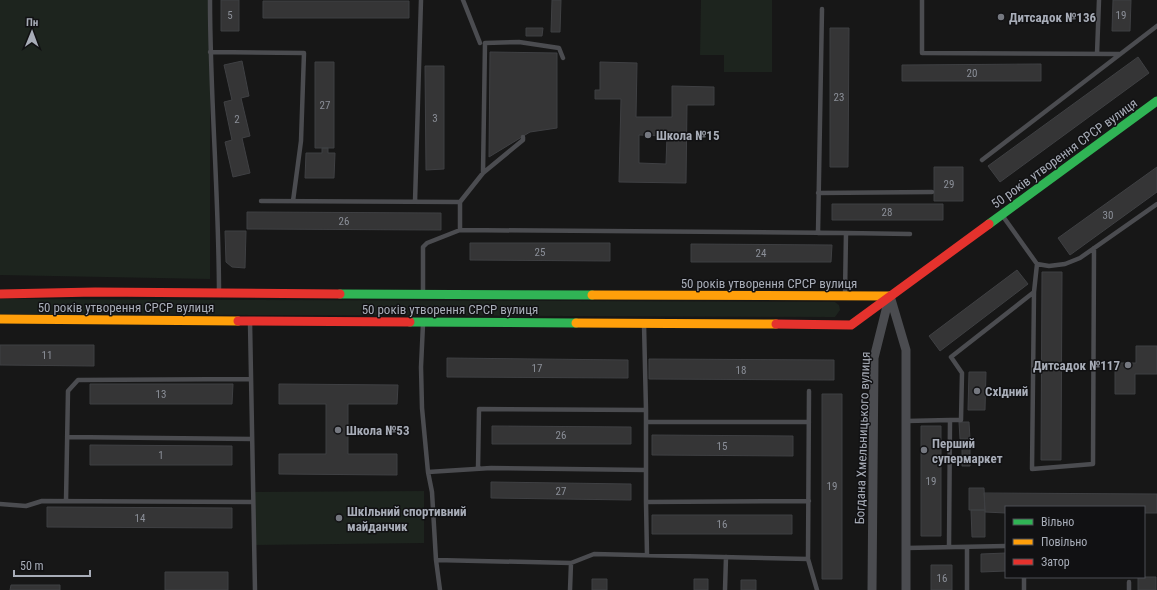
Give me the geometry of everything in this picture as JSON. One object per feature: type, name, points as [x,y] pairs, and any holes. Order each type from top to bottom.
[{"type":"main road","name":"50 років утворення СРСР вулиця","points":[[0,319],[851,325],[1157,101]]},
{"type":"main road","name":"50 років утворення СРСР вулиця","points":[[0,294],[95,292],[219,294],[890,296]]},
{"type":"street","points":[[890,296],[906,350],[906,590]]},
{"type":"street","name":"Богдана Хмельницького вулиця","points":[[872,590],[874,358],[890,296]]},
{"type":"lane","points":[[210,0],[210,52],[219,294]]},
{"type":"lane","points":[[415,202],[421,0]]},
{"type":"lane","points":[[463,0],[480,43]]},
{"type":"lane","points":[[922,0],[922,53],[1119,54]]},
{"type":"lane","points":[[1097,54],[1099,0]]},
{"type":"lane","points":[[818,233],[822,9]]},
{"type":"lane","points":[[982,160],[1157,26]]},
{"type":"lane","points":[[483,172],[485,43],[519,42],[559,48],[563,58]]},
{"type":"lane","points":[[210,52],[304,54],[301,140],[293,201]]},
{"type":"lane","points":[[460,230],[460,202],[483,172],[523,140],[523,137]]},
{"type":"lane","points":[[818,192],[932,192]]},
{"type":"lane","points":[[261,201],[460,202]]},
{"type":"lane","points":[[1037,264],[1049,266],[1065,264],[1080,258],[1157,204]]},
{"type":"lane","points":[[1002,215],[1037,264],[1034,292],[1032,469],[1093,464],[1094,248]]},
{"type":"lane","points":[[423,295],[423,247],[427,243],[460,230],[910,234]]},
{"type":"lane","points":[[845,296],[846,233]]},
{"type":"lane","points":[[906,421],[961,420],[962,373],[951,357],[1034,292]]},
{"type":"lane","points":[[250,321],[252,502],[255,590]]},
{"type":"lane","points":[[423,322],[422,408],[428,472],[432,492],[436,560],[440,590]]},
{"type":"lane","points":[[644,324],[647,555]]},
{"type":"lane","points":[[66,501],[68,391],[78,380],[251,379]]},
{"type":"lane","points":[[809,392],[808,559],[818,590]]},
{"type":"lane","points":[[478,469],[479,409],[646,410]]},
{"type":"lane","points":[[949,547],[950,420]]},
{"type":"lane","points":[[646,422],[809,422]]},
{"type":"lane","points":[[67,437],[252,439]]},
{"type":"lane","points":[[428,472],[478,469],[646,470]]},
{"type":"lane","points":[[0,504],[26,506],[42,501],[252,502]]},
{"type":"lane","points":[[646,502],[809,501]]},
{"type":"lane","points":[[966,546],[967,590]]},
{"type":"lane","points":[[906,548],[1005,546]]},
{"type":"lane","points":[[436,560],[571,563],[594,554],[808,559]]},
{"type":"lane","points":[[725,590],[726,557]]},
{"type":"lane","points":[[570,590],[571,563]]},
{"type":"lane","points":[[1024,578],[1024,590]]},
{"type":"lane","points":[[1129,582],[1129,590]]},
{"type":"shaded area","points":[[0,0],[210,0],[210,279],[0,275]]},
{"type":"shaded area","points":[[701,0],[772,0],[772,72],[724,72],[724,55],[700,55]]},
{"type":"shaded area","points":[[0,299],[835,302],[839,305],[840,310],[835,317],[0,314]]},
{"type":"shaded area","name":"Шкільний спортивний майданчик","points":[[424,491],[424,543],[255,545],[254,492]]},
{"type":"building","points":[[221,0],[239,0],[239,31],[221,31]]},
{"type":"building","points":[[552,0],[561,0],[560,32],[551,32]]},
{"type":"building","points":[[1113,0],[1131,0],[1130,31],[1112,31]]},
{"type":"building","points":[[263,1],[409,1],[409,18],[263,18]]},
{"type":"building","points":[[526,28],[543,28],[542,36],[526,36]]},
{"type":"building","points":[[830,28],[849,28],[848,167],[830,167]]},
{"type":"building","points":[[490,52],[557,53],[557,128],[530,132],[489,157]]},
{"type":"building","points":[[1138,57],[1149,73],[1000,182],[988,166]]},
{"type":"building","points":[[242,61],[249,96],[241,98],[250,136],[242,138],[250,173],[233,177],[225,142],[232,140],[224,102],[232,100],[224,65]]},
{"type":"building","points":[[315,62],[334,62],[334,148],[315,148]]},
{"type":"building","points":[[600,62],[637,63],[636,117],[672,117],[672,86],[714,87],[714,105],[687,105],[686,183],[619,182],[621,99],[595,99],[595,90],[600,90]],"holes":[[[639,135],[667,136],[666,164],[639,163]]]},
{"type":"building","points":[[1041,64],[1041,81],[902,81],[902,65]]},
{"type":"building","points":[[425,66],[444,66],[444,169],[426,170]]},
{"type":"building","points":[[322,148],[328,148],[328,153],[335,153],[334,178],[305,178],[306,153],[322,153]]},
{"type":"building","points":[[934,167],[963,167],[963,201],[934,201]]},
{"type":"building","points":[[1157,167],[1157,192],[1070,255],[1058,238]]},
{"type":"building","points":[[832,204],[943,204],[943,220],[832,220]]},
{"type":"building","points":[[247,212],[441,213],[441,230],[247,229]]},
{"type":"building","points":[[225,231],[246,231],[245,268],[232,267],[226,262]]},
{"type":"building","points":[[470,243],[610,243],[610,261],[470,260]]},
{"type":"building","points":[[691,244],[832,245],[831,262],[691,262]]},
{"type":"building","points":[[1017,270],[1028,284],[940,351],[929,336]]},
{"type":"building","points":[[1042,272],[1062,272],[1061,460],[1041,460]]},
{"type":"building","points":[[0,345],[94,345],[94,366],[0,365]]},
{"type":"building","points":[[1136,346],[1157,346],[1157,374],[1135,374],[1135,394],[1115,394],[1115,363],[1136,363]]},
{"type":"building","points":[[447,358],[628,360],[628,378],[447,377]]},
{"type":"building","points":[[649,359],[834,360],[834,380],[649,379]]},
{"type":"building","name":"Східний","points":[[969,372],[986,372],[985,410],[968,410]]},
{"type":"building","points":[[90,384],[233,384],[232,404],[90,404]]},
{"type":"building","points":[[279,384],[398,385],[397,404],[348,404],[348,454],[397,454],[397,475],[279,474],[279,454],[326,454],[326,404],[279,404]]},
{"type":"building","points":[[822,394],[842,394],[842,579],[822,579]]},
{"type":"building","points":[[959,422],[969,422],[970,439],[960,439]]},
{"type":"building","points":[[492,426],[631,427],[631,444],[492,444]]},
{"type":"building","points":[[921,426],[941,426],[941,536],[921,536]]},
{"type":"building","points":[[652,435],[793,436],[793,456],[652,455]]},
{"type":"building","points":[[90,445],[232,446],[232,465],[90,465]]},
{"type":"building","points":[[962,445],[970,445],[970,466],[962,466]]},
{"type":"building","points":[[491,482],[631,484],[631,500],[491,498]]},
{"type":"building","points":[[969,488],[984,488],[985,510],[969,510]]},
{"type":"building","points":[[984,493],[1157,494],[1157,513],[1145,513],[1145,506],[1005,506],[1005,513],[985,512]]},
{"type":"building","points":[[47,507],[232,508],[232,528],[47,527]]},
{"type":"building","points":[[971,510],[985,510],[985,537],[972,537]]},
{"type":"building","points":[[652,515],[792,515],[792,534],[652,534]]},
{"type":"building","points":[[1005,553],[1005,571],[981,572],[981,554]]},
{"type":"building","points":[[931,565],[952,565],[952,590],[931,590]]},
{"type":"building","points":[[165,572],[228,572],[228,590],[165,590]]},
{"type":"building","points":[[1156,577],[1156,590],[1138,590],[1138,578]]},
{"type":"building","points":[[592,579],[607,579],[607,590],[592,590]]},
{"type":"building","points":[[694,579],[708,579],[708,590],[694,590]]},
{"type":"building","points":[[741,580],[756,580],[756,590],[741,590]]},
{"type":"building","points":[[11,585],[60,585],[60,590],[10,590]]},
{"type":"traffic: fast","points":[[989,224],[1157,101]]},
{"type":"traffic: fast","points":[[340,294],[592,295]]},
{"type":"traffic: fast","points":[[410,322],[576,323]]},
{"type":"traffic: slow","points":[[592,295],[890,296]]},
{"type":"traffic: slow","points":[[0,319],[238,321]]},
{"type":"traffic: slow","points":[[576,323],[776,324]]},
{"type":"traffic: jam","points":[[776,324],[851,325],[989,224]]},
{"type":"traffic: jam","points":[[0,294],[95,292],[340,294]]},
{"type":"traffic: jam","points":[[238,321],[410,322]]},
{"type":"place","name":"Дитсадок №136","points":[[1001,17]]},
{"type":"place","name":"Школа №15","points":[[648,135]]},
{"type":"place","name":"Дитсадок №117","points":[[1128,365]]},
{"type":"place","name":"Східний","points":[[977,391]]},
{"type":"place","name":"Школа №53","points":[[338,430]]},
{"type":"place","name":"Перший супермаркет","points":[[924,450]]},
{"type":"place","name":"Шкільний спортивний майданчик","points":[[339,518]]}]
